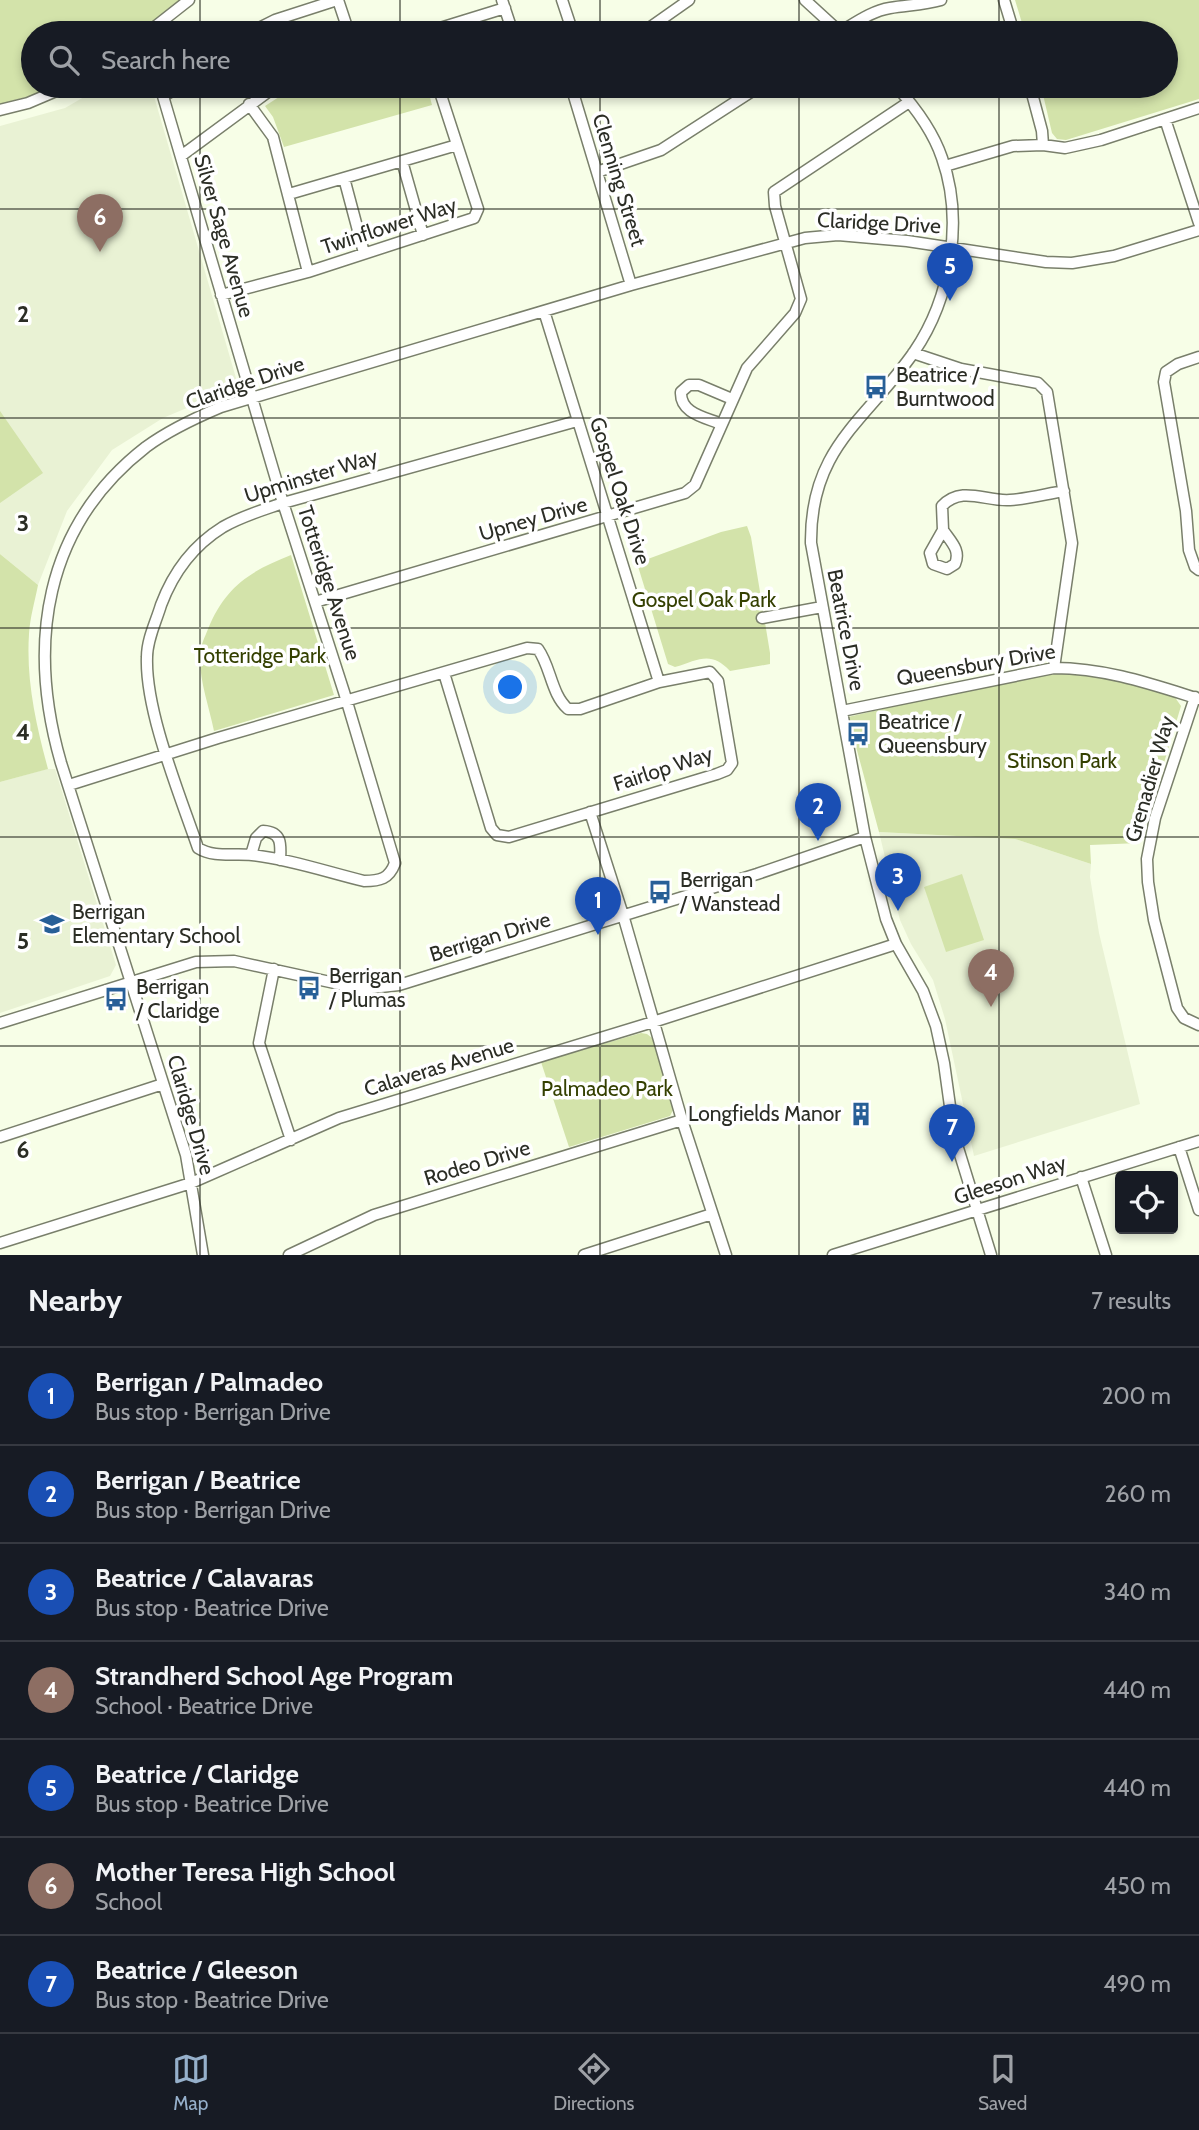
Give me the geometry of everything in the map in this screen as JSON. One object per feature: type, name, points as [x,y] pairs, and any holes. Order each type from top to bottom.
[{"type":"street","points":[[162,21],[189,0]]},
{"type":"street","points":[[273,21],[337,0],[345,21]]},
{"type":"street","points":[[562,0],[569,21]]},
{"type":"street","points":[[659,21],[689,0]]},
{"type":"street","points":[[805,0],[827,21]]},
{"type":"street","points":[[859,21],[872,13],[889,8],[922,6],[940,0]]},
{"type":"street","points":[[1004,0],[1010,21]]},
{"type":"street","points":[[457,21],[504,4],[509,21]]},
{"type":"street","points":[[0,110],[40,98]]},
{"type":"street","name":"Silver Sage Avenue","points":[[164,98],[250,397]]},
{"type":"street","points":[[181,156],[258,98]]},
{"type":"street","name":"Twinflower Way","points":[[221,295],[308,272],[474,218],[478,209],[442,98]]},
{"type":"street","name":"Clenning Street","points":[[575,98],[631,285]]},
{"type":"street","points":[[597,172],[661,150],[741,98]]},
{"type":"street","name":"Beatrice Drive","points":[[906,98],[929,131],[945,166],[952,211],[948,268],[940,301],[913,353],[845,433],[831,456],[820,480],[814,505],[811,543],[865,837],[886,919],[896,944],[923,991],[936,1026],[954,1135],[991,1255]]},
{"type":"street","points":[[1033,98],[1043,145]]},
{"type":"street","points":[[784,243],[774,192],[909,102]]},
{"type":"street","points":[[249,104],[273,136],[308,272]]},
{"type":"street","points":[[945,166],[1013,146],[1043,145],[1065,148],[1101,140],[1199,108]]},
{"type":"street","points":[[1165,119],[1199,223]]},
{"type":"street","points":[[289,194],[457,145]]},
{"type":"street","points":[[402,161],[423,235]]},
{"type":"street","points":[[344,178],[364,253]]},
{"type":"street","name":"Claridge Drive","points":[[203,1255],[186,1155],[53,735],[43,668],[50,593],[65,552],[95,500],[120,470],[146,447],[170,431],[197,417],[250,397],[784,243],[838,235],[951,246],[1046,262],[1072,263],[1114,256],[1199,230]]},
{"type":"street","name":"Upney Drive","points":[[315,603],[685,493],[695,485],[747,368],[795,313],[801,299],[784,243]]},
{"type":"street","name":"Gospel Oak Drive","points":[[544,311],[659,682]]},
{"type":"street","points":[[913,353],[961,369],[1042,385],[1047,392],[1072,543],[1054,668]]},
{"type":"street","points":[[1199,357],[1178,363],[1166,372],[1164,382],[1186,510],[1189,551],[1195,567],[1199,570]]},
{"type":"street","points":[[721,424],[685,408],[681,401],[681,391],[688,385],[699,385],[732,399]]},
{"type":"street","name":"Totteridge Avenue","points":[[250,397],[347,701],[395,863],[391,874],[376,881],[364,881],[280,860]]},
{"type":"street","name":"Upminster Way","points":[[251,855],[206,853],[198,848],[152,705],[147,657],[150,637],[167,588],[175,574],[212,535],[241,517],[577,421]]},
{"type":"street","points":[[943,530],[943,506],[956,496],[1012,500],[1064,491]]},
{"type":"street","points":[[762,618],[822,607]]},
{"type":"street","name":"Fairlop Way","points":[[69,785],[527,648],[538,649],[544,657],[559,702],[568,709],[580,709],[659,682],[710,672],[718,681],[732,763],[727,770],[717,774],[509,837],[497,835],[491,828],[444,673]]},
{"type":"street","name":"Queensbury Drive","points":[[842,711],[1054,668],[1119,674],[1197,698]]},
{"type":"street","name":"Grenadier Way","points":[[1197,698],[1155,818],[1147,871],[1154,920],[1177,1008],[1184,1018],[1199,1025]]},
{"type":"street","points":[[590,812],[623,915],[682,1120],[726,1255]]},
{"type":"street","points":[[263,831],[278,835],[281,841],[280,860],[251,855],[256,838],[263,831]]},
{"type":"street","name":"Berrigan Drive","points":[[0,1023],[131,981],[196,962],[215,960],[274,969],[362,989],[411,982],[757,874],[865,837]]},
{"type":"street","name":"Calaveras Avenue","points":[[0,1243],[191,1183],[339,1118],[896,944]]},
{"type":"street","points":[[274,969],[259,1043],[291,1140]]},
{"type":"street","points":[[0,1137],[163,1084]]},
{"type":"street","name":"Rodeo Drive","points":[[289,1255],[307,1252],[374,1215],[682,1120]]},
{"type":"street","name":"Gleeson Way","points":[[833,1255],[875,1248],[977,1211],[1199,1141]]},
{"type":"street","points":[[1179,1147],[1199,1210]]},
{"type":"street","points":[[1081,1177],[1106,1255]]},
{"type":"street","points":[[584,1255],[712,1214]]},
{"type":"shaded area","points":[[82,98],[154,98],[236,378],[232,389],[163,418],[112,450],[67,511],[38,585],[0,554],[0,126],[65,108]]},
{"type":"shaded area","name":"Berrigan Elementary School","points":[[55,769],[116,965],[110,976],[0,1013],[0,782]]},
{"type":"shaded area","points":[[879,832],[1015,839],[1091,864],[1090,877],[1099,933],[1140,1104],[974,1156],[945,1019],[933,980],[900,920]]},
{"type":"green space","points":[[0,0],[182,0],[156,21],[21,21],[22,98],[0,104]]},
{"type":"green space","points":[[1015,0],[1199,0],[1199,99],[1066,140],[1057,139],[1052,133],[1044,98],[1178,98],[1178,21],[1021,21]]},
{"type":"green space","points":[[277,98],[430,98],[432,105],[284,147],[273,117],[265,106]]},
{"type":"green space","points":[[0,411],[43,473],[0,503]]},
{"type":"green space","name":"Gospel Oak Park","points":[[747,526],[751,537],[770,664],[730,671],[710,659],[675,667],[668,664],[637,563],[721,532]]},
{"type":"green space","points":[[0,554],[38,585],[28,651],[36,719],[48,769],[0,782]]},
{"type":"green space","name":"Totteridge Park","points":[[291,555],[334,695],[214,731],[200,664],[201,648],[208,629],[222,602],[241,582],[263,567]]},
{"type":"green space","name":"Stinson Park","points":[[1074,673],[1143,685],[1174,696],[1181,706],[1140,843],[1090,845],[1091,864],[1015,839],[879,832],[848,717],[1018,678]]},
{"type":"green space","points":[[962,874],[984,940],[946,952],[924,887]]},
{"type":"green space","name":"Palmadeo Park","points":[[641,1033],[652,1038],[675,1106],[670,1116],[569,1147],[541,1062]]},
{"type":"place","name":"Mother Teresa High School","points":[[100,252]]},
{"type":"place","name":"Beatrice / Claridge","points":[[950,301]]},
{"type":"place","name":"Beatrice / Burntwood","points":[[876,387]]},
{"type":"place","name":"Beatrice / Queensbury","points":[[858,734]]},
{"type":"place","name":"Berrigan / Beatrice","points":[[818,841]]},
{"type":"place","name":"Berrigan / Wanstead","points":[[660,892]]},
{"type":"place","name":"Beatrice / Calavaras","points":[[898,911]]},
{"type":"place","name":"Berrigan Elementary School","points":[[52,924]]},
{"type":"place","name":"Berrigan / Palmadeo","points":[[598,935]]},
{"type":"place","name":"Berrigan / Plumas","points":[[309,988]]},
{"type":"place","name":"Berrigan / Claridge","points":[[116,999]]},
{"type":"place","name":"Strandherd School Age Program","points":[[991,1007]]},
{"type":"place","name":"Longfields Manor","points":[[861,1114]]},
{"type":"place","name":"Beatrice / Gleeson","points":[[952,1162]]}]
